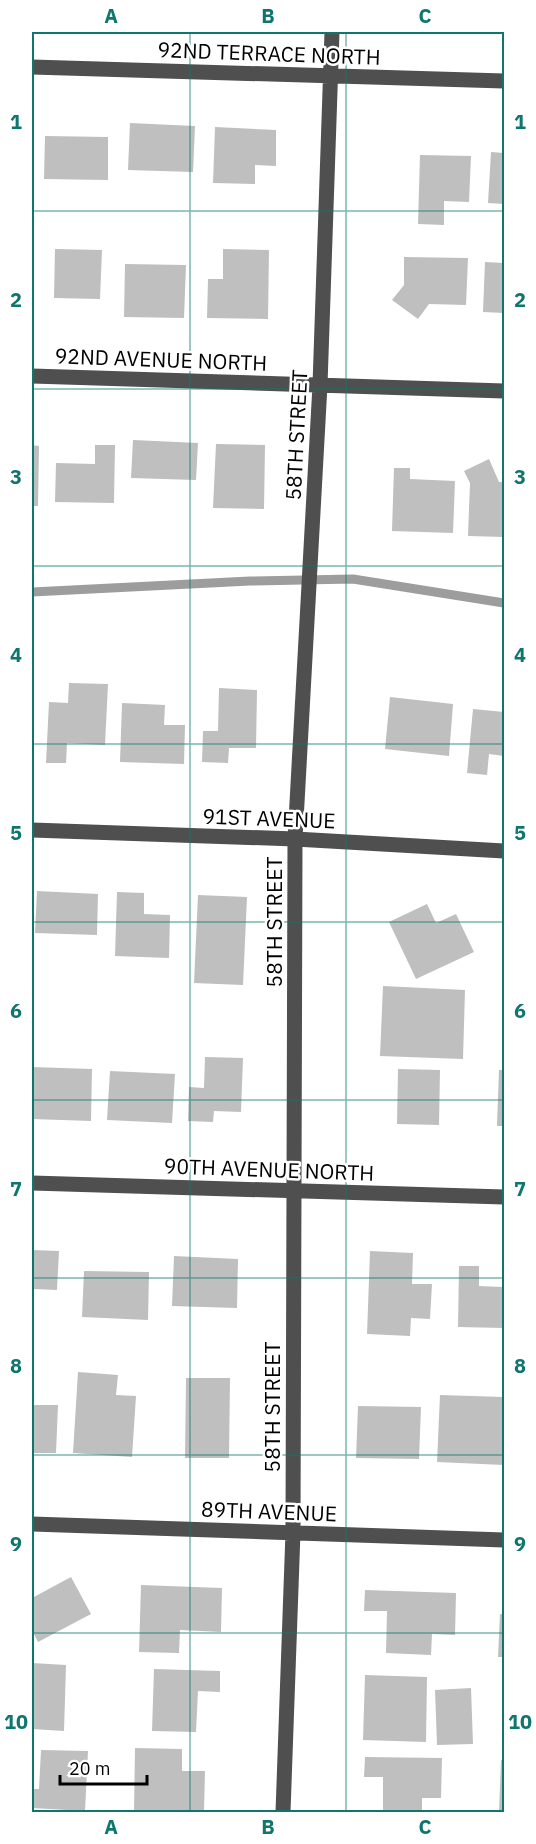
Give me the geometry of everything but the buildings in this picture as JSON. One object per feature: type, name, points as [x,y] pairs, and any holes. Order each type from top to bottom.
[{"type":"street","name":"58TH STREET","points":[[283,1812],[292,1532],[296,839],[320,385],[332,32]]},
{"type":"street","name":"92ND TERRACE NORTH","points":[[32,67],[504,81]]},
{"type":"street","name":"92ND AVENUE NORTH","points":[[32,376],[504,391]]},
{"type":"street","name":"91ST AVENUE","points":[[32,830],[296,839],[504,851]]},
{"type":"street","name":"90TH AVENUE NORTH","points":[[32,1183],[504,1197]]},
{"type":"street","name":"89TH AVENUE","points":[[32,1524],[504,1540]]},
{"type":"waterway","points":[[32,592],[250,581],[353,579],[504,603]]}]
